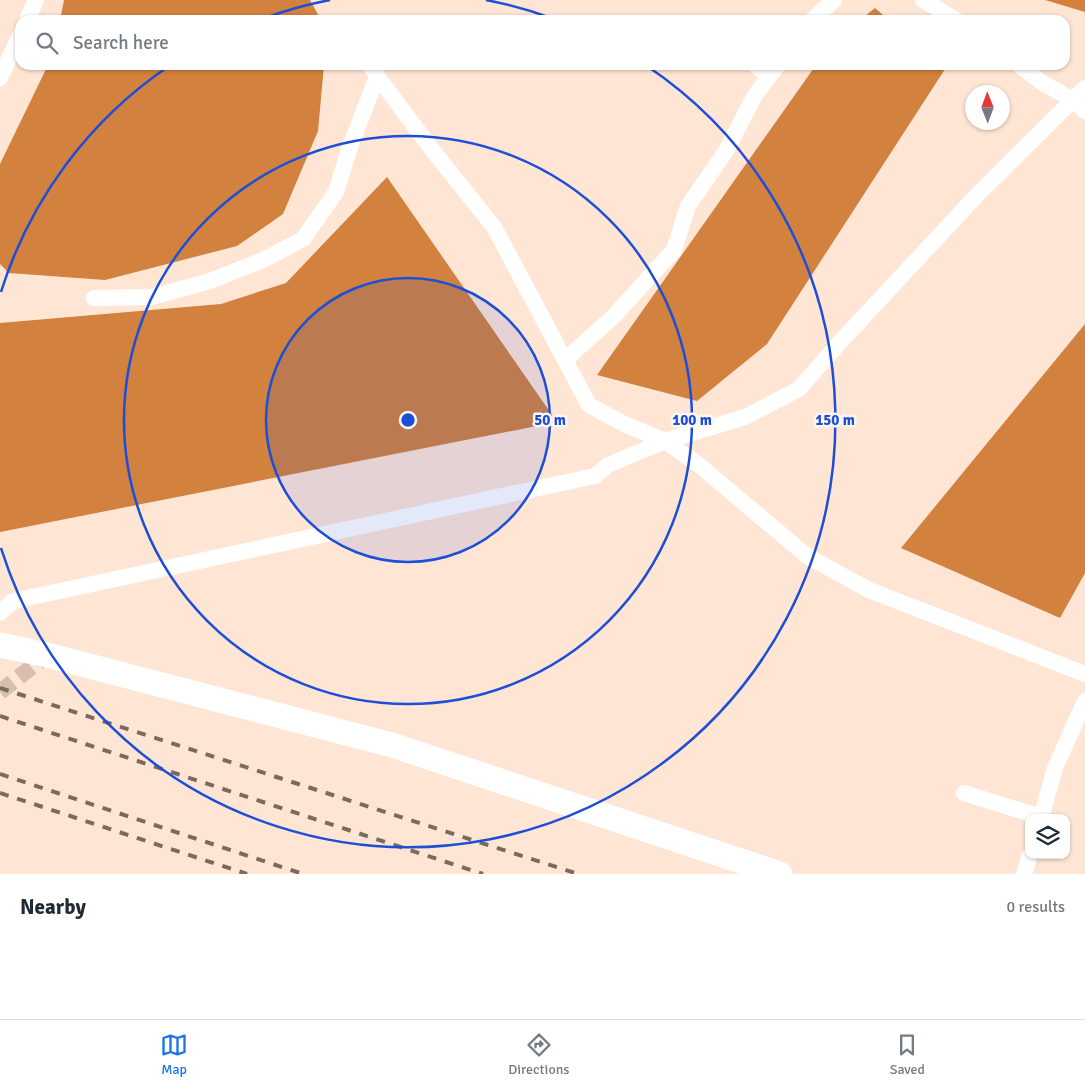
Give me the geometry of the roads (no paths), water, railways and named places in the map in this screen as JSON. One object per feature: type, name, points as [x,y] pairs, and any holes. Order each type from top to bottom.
[{"type":"main road","points":[[0,645],[47,655],[392,745],[780,874]]},
{"type":"street","points":[[29,15],[36,0]]},
{"type":"street","points":[[818,15],[834,0]]},
{"type":"street","points":[[923,0],[948,15]]},
{"type":"street","points":[[0,78],[15,46]]},
{"type":"street","points":[[0,613],[13,601],[595,476],[608,466],[664,440],[745,417],[799,389],[840,342],[979,193],[1081,100],[1042,82],[1026,70]]},
{"type":"street","points":[[94,298],[152,297],[210,281],[263,260],[303,239],[336,192],[373,71]]},
{"type":"street","points":[[373,71],[430,147],[494,227],[589,405],[624,424],[664,440],[699,465],[808,556],[862,586],[1085,674]]},
{"type":"street","points":[[565,360],[614,316],[674,250],[688,206],[726,151],[755,95],[773,71]]},
{"type":"street","points":[[1042,814],[1055,768],[1085,701]]},
{"type":"street","points":[[964,793],[1029,814]]},
{"type":"street","points":[[1024,874],[1029,859]]},
{"type":"tunnel","points":[[0,692],[47,655]]},
{"type":"railway","points":[[0,688],[578,874]]},
{"type":"railway","points":[[0,716],[483,874]]},
{"type":"railway","points":[[0,774],[303,874]]},
{"type":"railway","points":[[0,793],[247,874]]}]
